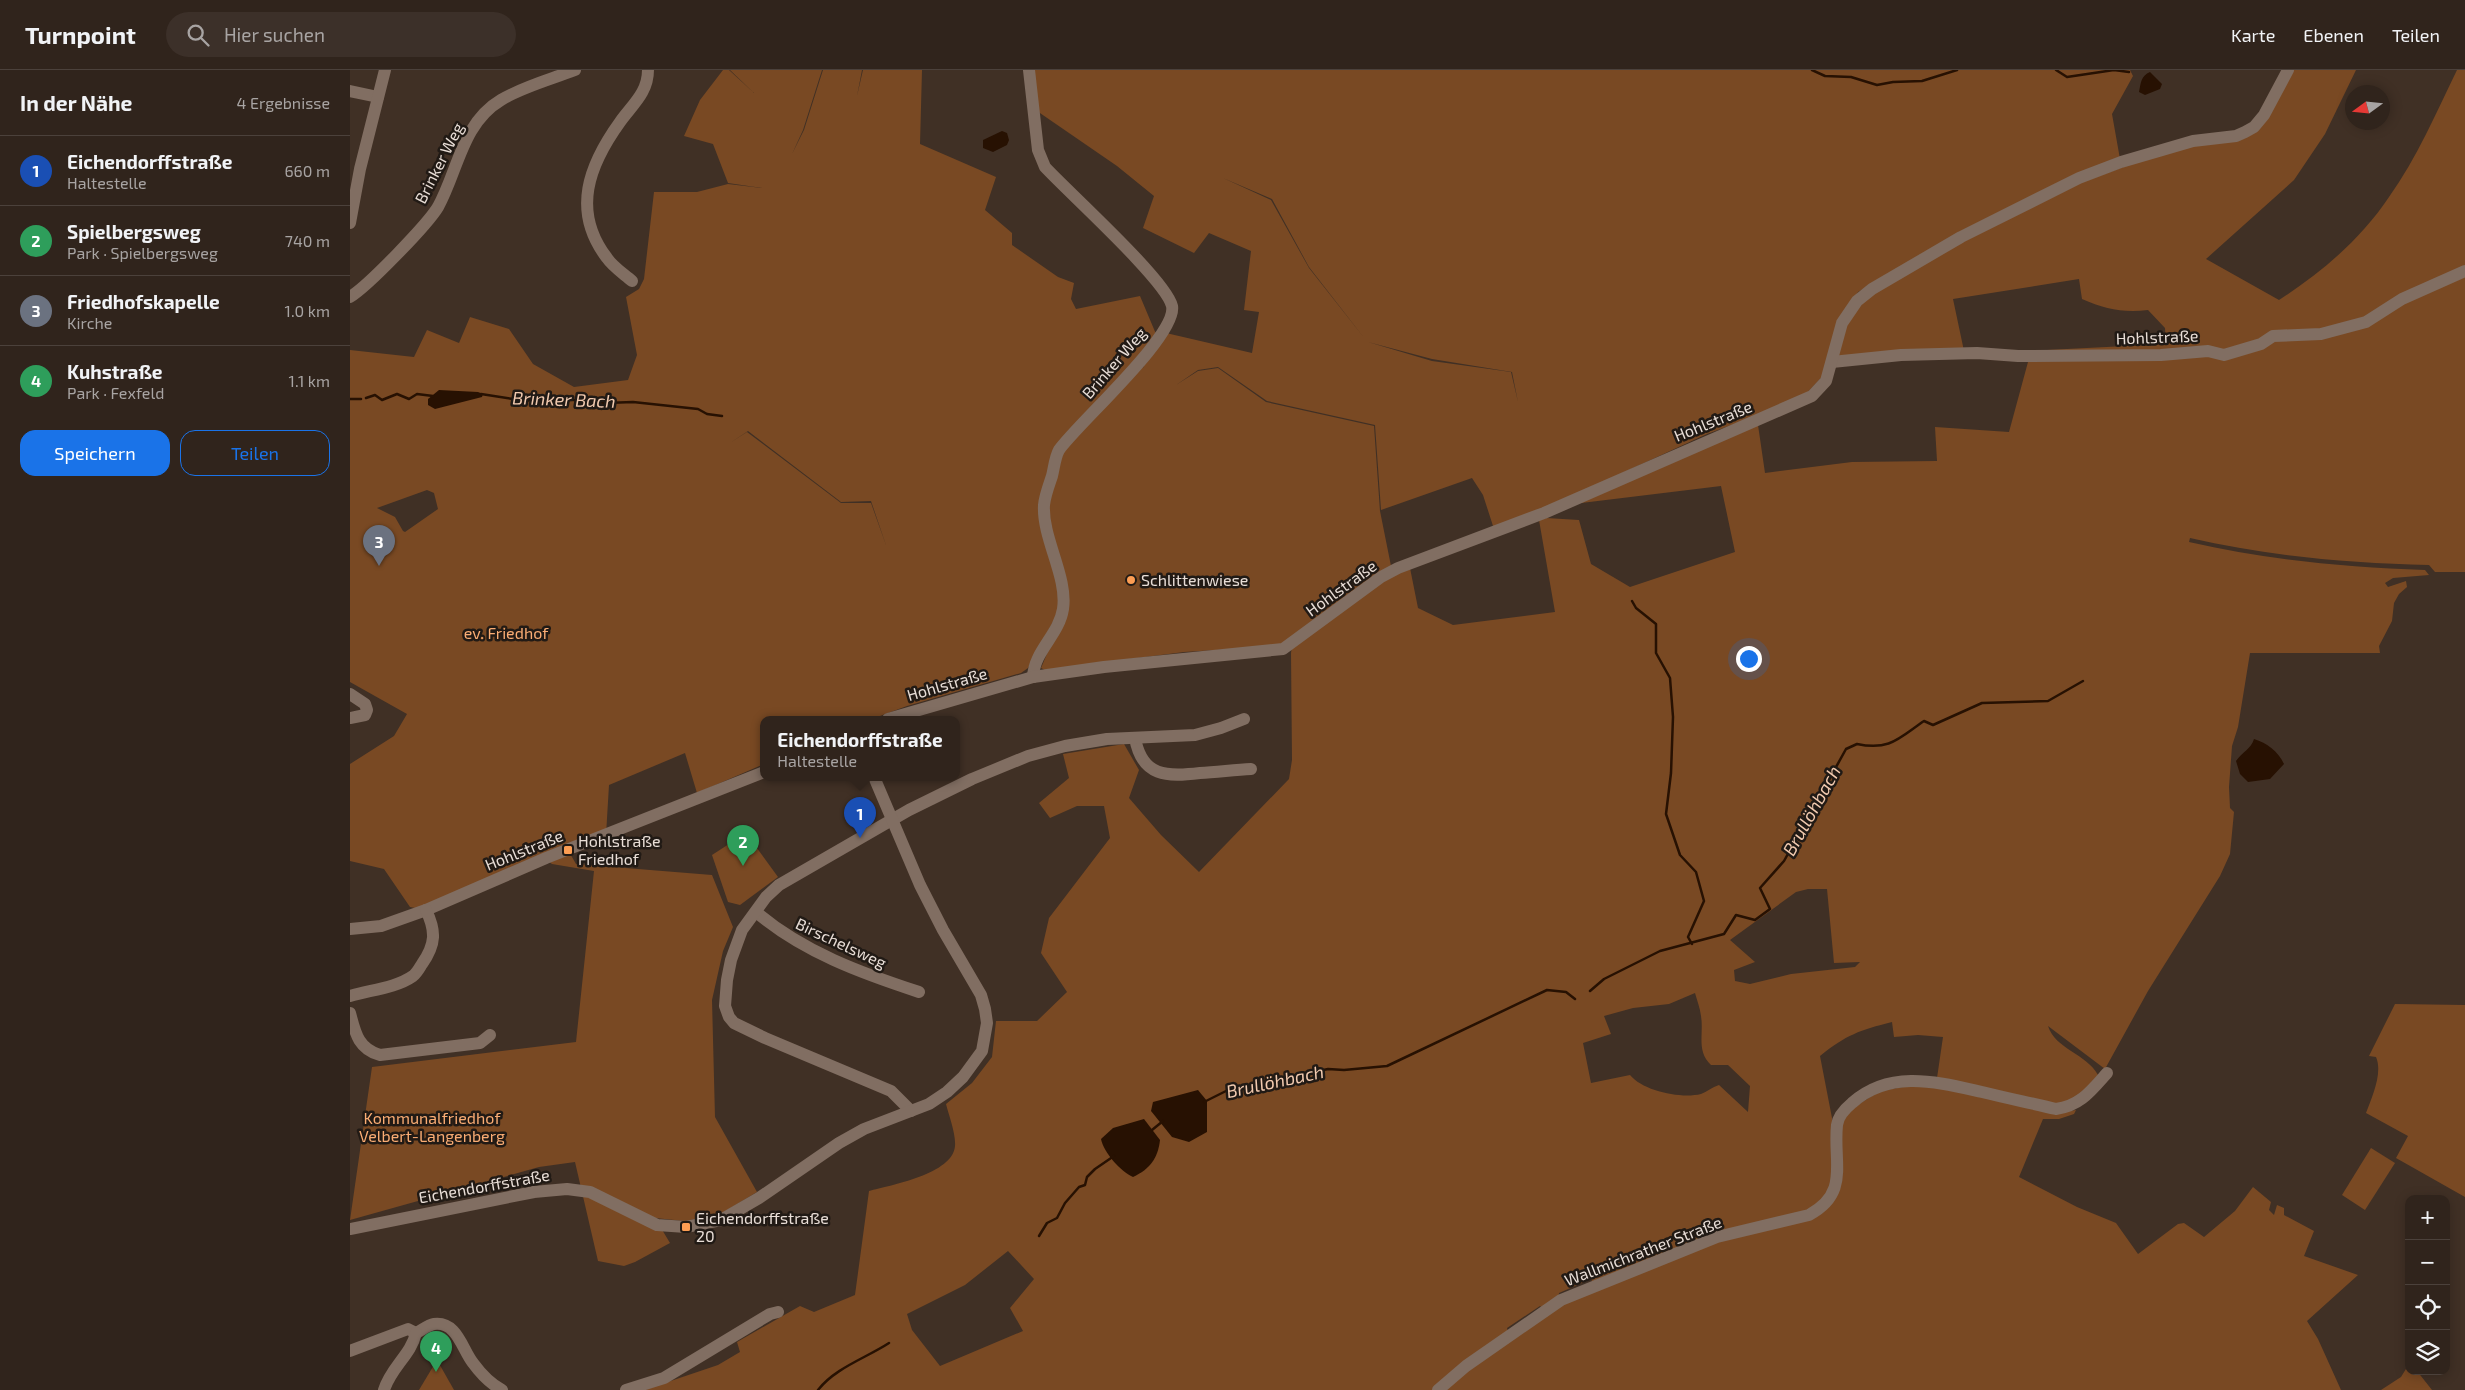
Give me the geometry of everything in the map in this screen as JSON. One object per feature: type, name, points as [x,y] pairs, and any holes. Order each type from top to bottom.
[{"type":"street","points":[[350,222],[385,70]]},
{"type":"street","name":"Brinker Weg","points":[[350,296],[415,235],[437,207],[470,131],[485,115],[500,100],[575,70]]},
{"type":"street","points":[[632,281],[607,259],[594,238],[587,215],[588,186],[591,172],[599,153],[621,120],[639,100],[648,77],[648,70]]},
{"type":"street","name":"Brinker Weg","points":[[1029,70],[1038,150],[1045,167],[1147,270],[1167,294],[1172,308],[1168,323],[1149,351],[1058,452],[1044,505],[1047,532],[1062,592],[1063,608],[1056,632],[1039,655],[1033,677]]},
{"type":"street","name":"Hohlstraße","points":[[898,716],[1033,677],[1104,667],[1283,649],[1381,577],[1398,568],[1544,513],[1812,396],[1826,381],[1842,323],[1857,301],[1877,285],[1961,237],[2048,192],[2093,172],[2193,141],[2236,136],[2245,132],[2254,127],[2264,115],[2288,70]]},
{"type":"street","points":[[350,91],[378,98]]},
{"type":"street","name":"Hohlstraße","points":[[1832,362],[1901,355],[1977,353],[2018,356],[2161,355],[2208,351],[2224,355],[2261,344],[2273,336],[2321,334],[2366,322],[2402,299],[2465,271]]},
{"type":"street","points":[[350,694],[365,704],[367,710],[365,715],[350,718]]},
{"type":"street","points":[[911,1111],[891,1091],[766,1038],[734,1023],[729,1017],[725,1006],[731,960],[742,930],[766,897],[779,885],[891,820],[972,779],[1028,756],[1065,746],[1135,738],[1195,734],[1221,728],[1244,719]]},
{"type":"street","points":[[1135,738],[1139,753],[1149,767],[1168,776],[1251,768]]},
{"type":"street","name":"Hohlstraße","points":[[350,929],[381,926],[426,910],[546,858],[760,774]]},
{"type":"street","name":"Eichendorffstraße","points":[[350,1229],[534,1192],[567,1189],[590,1192],[657,1225],[686,1227],[721,1220],[759,1198],[839,1143],[864,1129],[929,1104],[963,1077],[982,1051],[987,1023],[981,995],[943,930],[891,820],[876,781]]},
{"type":"street","points":[[350,996],[414,976],[428,955],[435,939],[433,924],[426,910]]},
{"type":"street","name":"Birschelsweg","points":[[756,912],[784,935],[808,948],[879,979],[919,992]]},
{"type":"street","points":[[350,1012],[358,1041],[372,1053],[380,1055],[480,1044],[490,1035]]},
{"type":"street","name":"Wallmichrather Straße","points":[[1438,1390],[1466,1366],[1561,1300],[1717,1237],[1809,1215],[1823,1208],[1834,1195],[1837,1174],[1837,1122],[1845,1109],[1858,1097],[1879,1086],[1897,1081],[1933,1081],[2056,1109],[2069,1107],[2080,1102],[2107,1073]]},
{"type":"street","points":[[626,1390],[664,1378],[770,1314],[778,1312]]},
{"type":"street","points":[[416,1333],[432,1324],[444,1325],[455,1331],[472,1362],[483,1375],[502,1390]]},
{"type":"street","points":[[350,1351],[408,1329],[416,1333]]},
{"type":"street","points":[[384,1390],[388,1376],[414,1344],[416,1333]]},
{"type":"green space","points":[[723,70],[729,70],[754,93],[730,70],[822,70],[803,130],[792,154],[804,130],[823,70],[862,70],[857,96],[863,70],[922,70],[920,144],[996,177],[985,210],[1012,233],[1012,245],[1058,277],[1074,283],[1071,299],[1076,309],[1140,296],[1156,334],[1139,355],[1143,368],[1166,333],[1252,353],[1259,312],[1244,310],[1251,251],[1209,233],[1194,253],[1143,228],[1154,196],[1117,166],[1037,111],[1032,70],[2130,70],[2133,76],[2112,114],[2120,159],[1945,241],[1858,292],[1840,321],[1824,375],[1800,400],[1707,434],[1542,510],[1494,529],[1483,495],[1472,478],[1381,510],[1375,425],[1267,401],[1218,367],[1198,370],[1176,385],[1198,371],[1218,368],[1266,402],[1374,426],[1380,511],[1391,566],[1410,568],[1418,608],[1453,625],[1555,612],[1539,520],[1546,518],[1579,520],[1591,564],[1630,587],[1735,552],[1721,486],[1573,504],[1758,425],[1765,473],[1852,462],[1937,461],[1935,427],[2009,432],[2028,362],[2028,351],[2166,344],[2165,328],[2148,310],[2130,311],[2114,309],[2082,299],[2079,279],[1953,299],[1964,351],[1835,358],[1846,323],[1874,290],[2049,194],[2173,149],[2242,137],[2292,70],[2356,70],[2349,85],[2345,85],[2345,93],[2325,134],[2294,180],[2206,259],[2279,300],[2325,267],[2366,227],[2399,182],[2417,151],[2457,70],[2465,70],[2465,572],[2435,572],[2429,565],[2308,558],[2249,550],[2190,538],[2189,542],[2248,554],[2336,565],[2425,570],[2429,575],[2393,578],[2385,583],[2388,587],[2406,581],[2407,587],[2399,594],[2394,603],[2392,621],[2379,646],[2380,653],[2250,653],[2238,727],[2232,746],[2229,787],[2230,808],[2234,812],[2230,854],[2220,876],[2148,991],[2105,1069],[2048,1026],[2057,1040],[2087,1062],[2098,1075],[2078,1098],[2055,1105],[1937,1078],[1943,1037],[1918,1035],[1894,1037],[1892,1022],[1854,1034],[1820,1056],[1832,1118],[1833,1152],[1840,1122],[1848,1111],[1880,1091],[1926,1083],[2064,1112],[2076,1110],[2074,1114],[2059,1119],[2043,1119],[2019,1177],[2077,1207],[2116,1223],[2138,1254],[2178,1224],[2184,1223],[2204,1237],[2235,1211],[2253,1187],[2271,1202],[2269,1210],[2274,1215],[2277,1205],[2284,1208],[2284,1215],[2314,1231],[2304,1256],[2358,1275],[2307,1321],[2318,1339],[2341,1390],[644,1390],[718,1365],[740,1352],[737,1342],[800,1306],[814,1312],[855,1295],[869,1191],[920,1177],[944,1164],[952,1156],[955,1141],[946,1104],[972,1083],[992,1057],[996,1021],[1037,1021],[1067,992],[1041,953],[1049,918],[1110,838],[1104,806],[1077,806],[1050,818],[1039,803],[1069,778],[1063,754],[1124,744],[1139,770],[1129,798],[1161,835],[1199,872],[1289,779],[1292,760],[1291,653],[1293,639],[1282,646],[1184,652],[1045,670],[1041,668],[1066,609],[1047,507],[1054,449],[1041,504],[1061,607],[1028,668],[1021,673],[907,706],[880,716],[760,716],[760,766],[697,793],[685,753],[609,785],[606,835],[568,850],[576,864],[712,875],[733,927],[723,951],[712,1000],[715,1117],[757,1192],[719,1215],[684,1221],[655,1218],[670,1243],[624,1266],[598,1261],[575,1162],[539,1167],[350,1220],[372,1067],[576,1042],[594,871],[552,864],[546,859],[426,910],[410,907],[384,869],[350,861],[350,764],[394,736],[407,714],[350,682],[350,350],[414,357],[427,330],[459,343],[470,317],[509,329],[533,364],[574,387],[628,380],[637,355],[626,297],[639,289],[644,279],[654,192],[697,192],[728,184],[762,188],[728,183],[713,144],[684,136],[700,100]],"holes":[[[1223,178],[1272,199],[1309,267],[1365,339],[1309,268],[1271,200]],[[1368,342],[1432,359],[1512,372],[1518,402],[1511,372],[1432,361]],[[748,431],[841,502],[871,501],[887,548],[871,503],[841,503],[747,432],[730,443]],[[427,490],[434,493],[438,509],[405,532],[395,517],[377,508]],[[1808,889],[1827,889],[1834,963],[1860,962],[1855,967],[1791,974],[1750,984],[1735,981],[1734,970],[1755,962],[1730,940],[1796,892]],[[1695,993],[1701,1016],[1702,1048],[1706,1060],[1711,1065],[1728,1065],[1750,1086],[1748,1112],[1719,1085],[1701,1094],[1683,1095],[1653,1089],[1636,1081],[1630,1075],[1591,1083],[1583,1043],[1611,1034],[1604,1016],[1633,1008],[1669,1004]],[[1008,1251],[1034,1279],[1010,1308],[1023,1331],[940,1366],[912,1330],[907,1314],[965,1285]],[[1591,1279],[1597,1290],[1557,1307],[1559,1293]],[[1540,1306],[1548,1313],[1510,1339],[1507,1328]]]},
{"type":"green space","points":[[746,833],[778,877],[740,905],[728,902],[712,855]]},
{"type":"green space","points":[[2395,1004],[2465,1005],[2465,1197],[2396,1158],[2408,1136],[2366,1113],[2376,1085],[2378,1070],[2376,1057],[2369,1056]]},
{"type":"green space","points":[[2371,1148],[2395,1163],[2365,1210],[2342,1195]]},
{"type":"green space","points":[[437,1360],[454,1390],[419,1390]]},
{"type":"green space","points":[[2405,1370],[2405,1375],[2420,1375],[2432,1390],[2381,1390],[2401,1377]]},
{"type":"shaded area","points":[[2150,72],[2162,84],[2160,89],[2145,95],[2139,92],[2140,85],[2143,77]]},
{"type":"shaded area","points":[[1002,131],[1007,133],[1009,140],[1007,145],[993,152],[983,148],[983,140]]},
{"type":"shaded area","points":[[439,390],[478,392],[483,394],[482,397],[435,409],[428,405],[428,399]]},
{"type":"shaded area","points":[[2254,739],[2272,748],[2284,764],[2270,779],[2248,782],[2240,774],[2236,761]]},
{"type":"shaded area","points":[[1198,1090],[1207,1101],[1207,1132],[1189,1142],[1172,1137],[1151,1111],[1153,1102]]},
{"type":"shaded area","points":[[1144,1119],[1160,1140],[1159,1146],[1155,1158],[1148,1167],[1133,1177],[1113,1161],[1105,1150],[1101,1139],[1113,1128]]},
{"type":"waterway","points":[[1812,70],[1825,76],[1851,77],[1877,85],[1893,82],[1922,81],[1957,70]]},
{"type":"waterway","points":[[2056,70],[2067,77],[2114,70],[2129,72]]},
{"type":"waterway","name":"Brinker Bach","points":[[366,398],[375,395],[382,400],[397,394],[409,399],[417,394],[433,396]]},
{"type":"waterway","name":"Brinker Bach","points":[[481,394],[526,401],[541,397],[606,403],[633,402],[698,409],[707,414],[722,416]]},
{"type":"waterway","name":"Brinker Bach","points":[[350,399],[361,399]]},
{"type":"waterway","points":[[1632,601],[1636,608],[1656,624],[1656,653],[1670,678],[1673,717],[1671,773],[1666,814],[1680,855],[1696,872],[1704,901],[1688,937],[1692,944]]},
{"type":"waterway","name":"Brullöhbach","points":[[1590,991],[1604,979],[1660,951],[1724,934],[1736,915],[1755,920],[1770,909],[1760,888],[1784,861],[1846,749],[1857,744],[1868,746],[1886,744],[1901,738],[1924,721],[1933,725],[1982,703],[2048,701],[2083,681]]},
{"type":"waterway","name":"Brullöhbach","points":[[1204,1102],[1228,1090],[1328,1069],[1344,1070],[1387,1066],[1547,990],[1566,992],[1575,999]]},
{"type":"waterway","name":"Brullöhbach","points":[[1152,1130],[1163,1121]]},
{"type":"waterway","name":"Brullöhbach","points":[[1039,1236],[1047,1223],[1057,1218],[1065,1203],[1079,1187],[1085,1185],[1087,1177],[1114,1156]]},
{"type":"waterway","name":"Brullöhbach","points":[[818,1390],[842,1369],[889,1343]]},
{"type":"place","name":"Friedhofskapelle","points":[[379,566]]},
{"type":"place","name":"Schlittenwiese","points":[[1131,580]]},
{"type":"place","name":"Eichendorffstraße","points":[[860,838]]},
{"type":"place","name":"Hohlstraße Friedhof","points":[[568,850]]},
{"type":"place","name":"Spielbergsweg","points":[[743,866]]},
{"type":"place","name":"Eichendorffstraße 20","points":[[686,1227]]},
{"type":"place","name":"Kuhstraße","points":[[436,1372]]},
{"type":"park label","name":"ev. Friedhof","points":[[506,633]]},
{"type":"park label","name":"Kommunalfriedhof Velbert-Langenberg","points":[[432,1127]]}]
